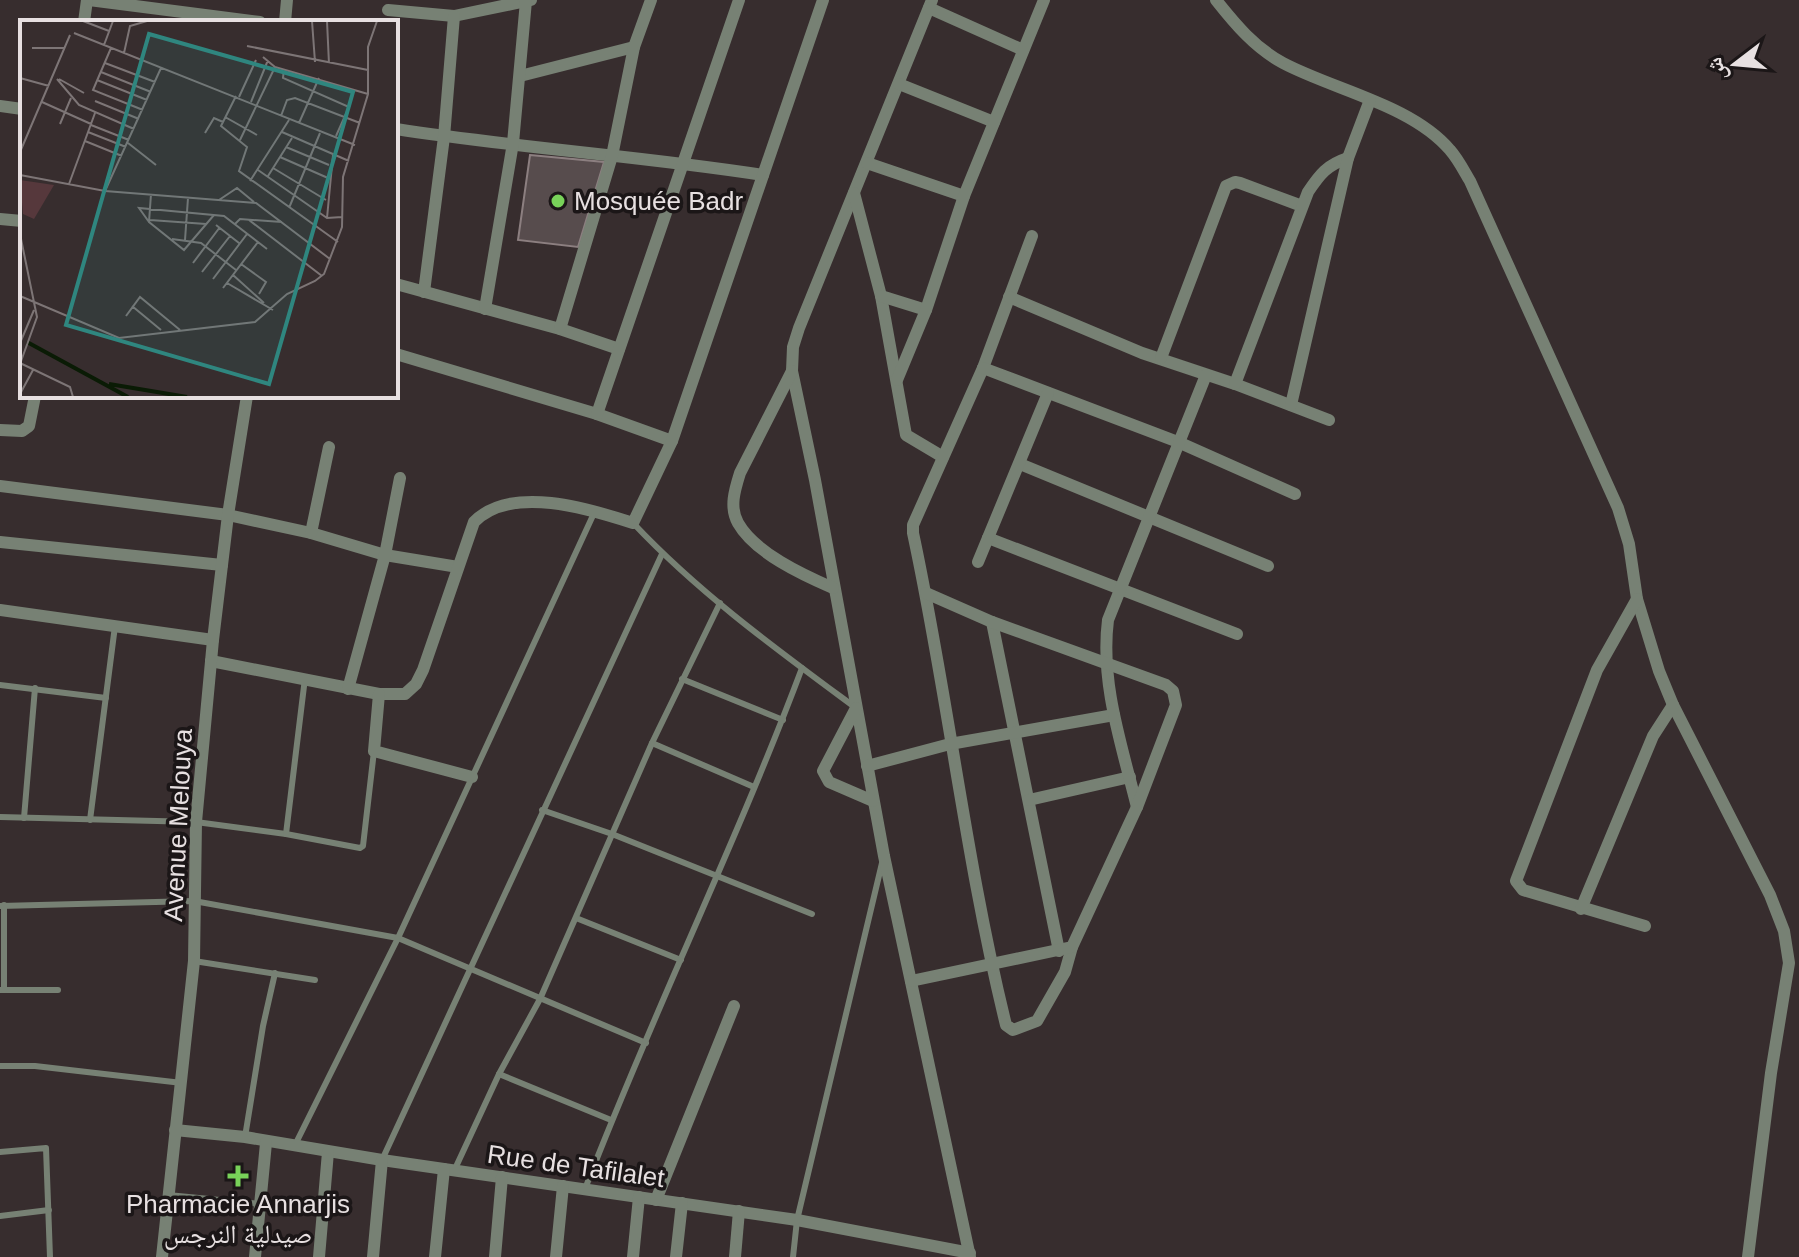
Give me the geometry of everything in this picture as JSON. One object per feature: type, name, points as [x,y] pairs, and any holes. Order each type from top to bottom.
[{"type":"street","points":[[84,20],[88,0],[154,4],[248,20]]},
{"type":"street","points":[[285,20],[287,0]]},
{"type":"street","points":[[560,329],[612,156],[634,47],[651,0]]},
{"type":"street","points":[[597,414],[739,0]]},
{"type":"street","points":[[211,661],[348,689],[405,694],[416,684],[423,670],[474,522],[482,514],[496,507],[557,502],[633,523],[672,441],[823,0]]},
{"type":"street","points":[[897,380],[926,310],[964,196],[1044,0]]},
{"type":"street","points":[[1216,0],[1232,21],[1270,55],[1430,131],[1451,150],[1470,181],[1618,508],[1629,544],[1637,599],[1659,671],[1673,705],[1770,895],[1784,931],[1788,952],[1789,963],[1771,1073],[1748,1257]]},
{"type":"street","points":[[387,11],[454,16],[529,1],[513,143],[485,309]]},
{"type":"street","points":[[970,1255],[873,801],[815,480],[792,371],[793,347],[930,4],[1023,50]]},
{"type":"street","points":[[424,292],[444,137],[454,16]]},
{"type":"street","points":[[520,76],[634,47]]},
{"type":"street","points":[[899,84],[994,122]]},
{"type":"street","points":[[1291,405],[1348,158],[1370,100]]},
{"type":"street","points":[[0,106],[20,109]]},
{"type":"street","points":[[398,129],[683,162],[763,175]]},
{"type":"street","points":[[1235,384],[1302,206],[1321,173],[1331,163],[1348,158]]},
{"type":"street","points":[[867,163],[964,196]]},
{"type":"street","points":[[1161,358],[1226,186],[1240,183],[1302,206]]},
{"type":"street","points":[[854,193],[881,296],[906,435],[943,457]]},
{"type":"street","points":[[0,219],[20,221]]},
{"type":"street","points":[[992,622],[1029,800],[1066,949],[1065,972],[1044,1012],[1037,1021],[1013,1030],[1006,1025],[991,965],[913,525],[983,368],[1032,236]]},
{"type":"street","points":[[398,285],[560,329],[619,349]]},
{"type":"street","points":[[881,296],[926,310]]},
{"type":"street","points":[[1009,297],[1142,353],[1329,420]]},
{"type":"street","points":[[398,355],[597,414],[672,441]]},
{"type":"street","points":[[983,368],[1178,442],[1295,494]]},
{"type":"street","points":[[792,371],[740,473],[733,506],[738,523],[766,552],[791,569],[833,588]]},
{"type":"street","points":[[1137,807],[1114,715],[1105,661],[1108,620],[1206,375]]},
{"type":"street","points":[[978,562],[1048,393]]},
{"type":"street","points":[[0,430],[22,431],[29,426],[35,398]]},
{"type":"street","name":"Avenue Melouya","points":[[163,1257],[194,961],[196,822],[213,640],[247,398]]},
{"type":"street","points":[[311,533],[329,447]]},
{"type":"street","points":[[1020,464],[1268,566]]},
{"type":"street","points":[[348,689],[385,555],[400,478]]},
{"type":"street","points":[[0,486],[228,515],[311,533],[385,555],[458,567]]},
{"type":"street","points":[[988,538],[1237,634]]},
{"type":"street","points":[[0,542],[222,565]]},
{"type":"street","points":[[926,593],[992,622],[1166,685],[1173,691],[1176,705],[1137,807],[1066,949]]},
{"type":"street","points":[[1637,599],[1597,670],[1516,881],[1523,890],[1645,926]]},
{"type":"street","points":[[0,610],[213,640]]},
{"type":"street","points":[[379,694],[374,751],[472,777]]},
{"type":"street","points":[[1581,909],[1653,736],[1673,705]]},
{"type":"street","points":[[856,708],[823,771],[829,782],[873,801]]},
{"type":"street","points":[[867,766],[950,744],[1114,715]]},
{"type":"street","points":[[1029,800],[1130,777]]},
{"type":"street","points":[[911,981],[1066,949]]},
{"type":"street","points":[[656,1200],[734,1006]]},
{"type":"street","name":"Rue de Tafilalet","points":[[175,1130],[245,1137],[266,1143],[797,1220],[970,1255]]},
{"type":"street","points":[[255,1257],[266,1143]]},
{"type":"street","points":[[319,1257],[328,1152]]},
{"type":"street","points":[[373,1257],[382,1160]]},
{"type":"street","points":[[435,1257],[449,1170]]},
{"type":"street","points":[[495,1257],[502,1177]]},
{"type":"street","points":[[556,1257],[563,1186]]},
{"type":"street","points":[[633,1257],[639,1197]]},
{"type":"street","points":[[676,1257],[682,1203]]},
{"type":"street","points":[[735,1257],[739,1211]]},
{"type":"lane","points":[[294,1147],[398,938],[595,511]]},
{"type":"lane","points":[[633,523],[662,554],[720,603],[856,708]]},
{"type":"lane","points":[[382,1160],[662,554]]},
{"type":"lane","points":[[449,1170],[540,999],[652,743],[720,603]]},
{"type":"lane","points":[[90,820],[115,626]]},
{"type":"lane","points":[[585,1189],[611,1120],[783,720],[802,668]]},
{"type":"lane","points":[[286,834],[305,678]]},
{"type":"lane","points":[[682,679],[783,720]]},
{"type":"lane","points":[[0,685],[106,698]]},
{"type":"lane","points":[[24,818],[35,688]]},
{"type":"lane","points":[[652,743],[754,787]]},
{"type":"lane","points":[[0,817],[196,822],[361,847],[374,751]]},
{"type":"lane","points":[[542,810],[612,834],[812,914]]},
{"type":"lane","points":[[793,1257],[797,1220],[884,856]]},
{"type":"lane","points":[[58,990],[2,990],[2,906],[194,901],[398,938],[646,1043]]},
{"type":"lane","points":[[576,918],[681,960]]},
{"type":"lane","points":[[194,961],[315,980]]},
{"type":"lane","points":[[245,1137],[275,973]]},
{"type":"lane","points":[[0,1066],[35,1066],[182,1083]]},
{"type":"lane","points":[[499,1074],[611,1120]]},
{"type":"lane","points":[[0,1152],[46,1148],[50,1257]]},
{"type":"lane","points":[[168,1195],[260,1204]]},
{"type":"lane","points":[[0,1216],[49,1210]]},
{"type":"building","name":"Mosquée Badr","points":[[530,155],[604,162],[578,247],[518,240]]},
{"type":"place","name":"Mosquée Badr","points":[[558,201]]},
{"type":"place","name":"Pharmacie Annarjis صيدلية النرجس","points":[[238,1176]]}]
